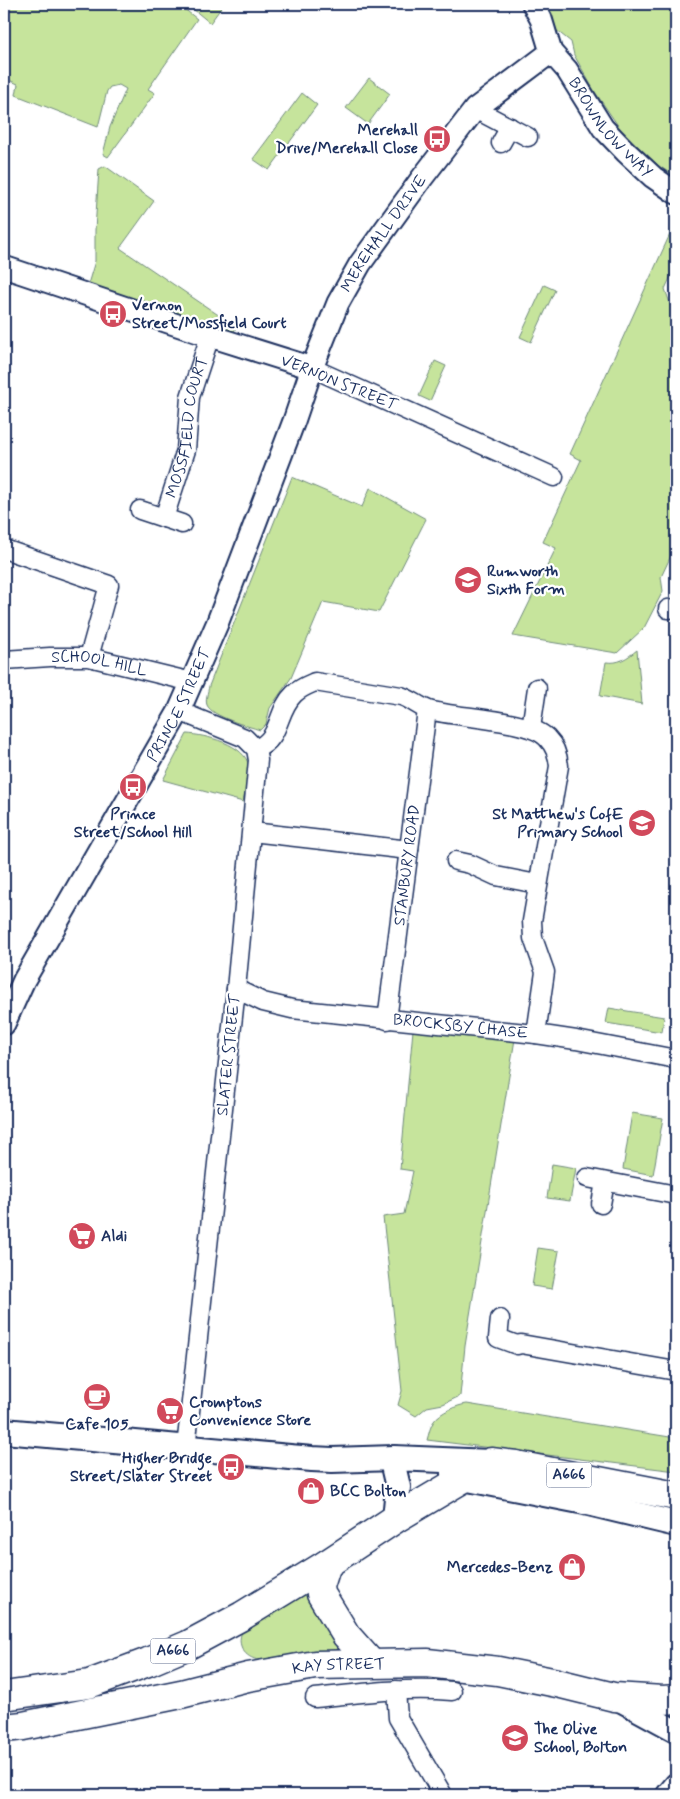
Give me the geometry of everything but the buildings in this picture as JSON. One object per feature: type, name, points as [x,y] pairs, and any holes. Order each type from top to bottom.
[{"type":"highway","name":"A666","points":[[4,1696],[89,1684],[188,1645],[242,1616],[327,1564],[395,1519],[491,1462],[516,1465],[676,1496]]},
{"type":"highway","points":[[327,1564],[320,1586],[321,1594],[346,1635],[371,1663]]},
{"type":"highway","name":"KAY STREET","points":[[4,1728],[59,1719],[315,1665],[426,1663],[498,1671],[614,1697],[676,1699]]},
{"type":"main road","points":[[4,1431],[332,1460],[394,1470],[464,1477],[580,1501],[676,1524]]},
{"type":"main road","points":[[332,1460],[394,1458],[491,1462]]},
{"type":"main road","points":[[394,1470],[398,1487],[395,1519]]},
{"type":"street","points":[[533,4],[551,52]]},
{"type":"street","name":"MEREHALL DRIVE","points":[[312,368],[338,303],[360,264],[422,178],[475,109],[551,52]]},
{"type":"street","name":"BROWNLOW WAY","points":[[551,52],[567,70],[603,128],[653,177],[676,193]]},
{"type":"street","points":[[475,109],[528,136]]},
{"type":"street","points":[[501,143],[510,127]]},
{"type":"street","name":"VERNON STREET","points":[[4,267],[312,368],[554,477]]},
{"type":"street","name":"MOSSFIELD COURT","points":[[164,518],[186,450],[190,397],[210,336]]},
{"type":"street","name":"PRINCE STREET","points":[[4,1024],[24,980],[179,711],[217,624],[294,421],[312,368]]},
{"type":"street","name":"MOSSFIELD COURT","points":[[140,510],[182,524]]},
{"type":"street","points":[[4,549],[110,585],[89,657]]},
{"type":"street","name":"SCHOOL HILL","points":[[4,660],[89,657],[192,682]]},
{"type":"street","points":[[179,711],[237,734],[251,743],[256,749],[265,745],[273,736],[285,706],[293,694],[315,682],[401,696],[410,699],[427,710],[531,728],[537,688]]},
{"type":"street","name":"STANBURY ROAD","points":[[387,1020],[427,710]]},
{"type":"street","name":"BROCKSBY CHASE","points":[[236,990],[276,1006],[387,1020],[536,1034],[545,972],[533,938],[532,921],[559,766],[558,755],[547,737],[531,728]]},
{"type":"street","name":"SLATER STREET","points":[[186,1448],[252,832],[258,760],[256,749]]},
{"type":"street","points":[[252,832],[409,850]]},
{"type":"street","points":[[456,861],[470,864],[496,876],[537,884]]},
{"type":"street","points":[[536,1034],[676,1059]]},
{"type":"street","points":[[586,1178],[676,1195]]},
{"type":"street","points":[[601,1204],[605,1182]]},
{"type":"street","points":[[500,1319],[498,1338],[517,1345],[521,1344],[676,1372]]},
{"type":"street","points":[[315,1698],[396,1690],[427,1689],[452,1691]]},
{"type":"street","points":[[396,1690],[398,1718],[443,1795]]},
{"type":"street","points":[[614,1697],[676,1730]]},
{"type":"street","points":[[667,1795],[676,1784]]},
{"type":"green space","points":[[4,4],[178,4],[197,19],[148,89],[155,93],[108,157],[103,154],[110,127],[126,89],[119,85],[110,87],[107,91],[98,127],[16,95],[18,84],[4,78]]},
{"type":"green space","points":[[187,4],[224,4],[210,23]]},
{"type":"green space","points":[[546,4],[676,4],[676,177],[659,166],[621,130],[595,92],[574,55],[571,42],[556,30]]},
{"type":"green space","points":[[369,78],[390,94],[368,124],[346,108]]},
{"type":"green space","points":[[302,93],[317,105],[269,170],[253,159]]},
{"type":"green space","points":[[105,166],[154,201],[120,248],[236,327],[230,342],[85,294],[95,261],[99,169]]},
{"type":"green space","points":[[676,221],[676,265],[665,289],[676,320],[676,545],[661,577],[663,591],[644,628],[617,653],[513,636],[556,548],[543,542],[581,460],[570,454]]},
{"type":"green space","points":[[544,285],[555,290],[531,342],[520,337]]},
{"type":"green space","points":[[435,361],[446,366],[430,401],[419,396]]},
{"type":"green space","points":[[292,477],[362,507],[370,488],[426,519],[379,612],[323,602],[291,678],[270,708],[266,724],[260,730],[216,713],[207,705],[206,698],[209,686]]},
{"type":"green space","points":[[637,650],[642,704],[600,696],[606,662],[623,660]]},
{"type":"green space","points":[[187,734],[204,736],[224,742],[241,752],[249,767],[243,802],[163,780]]},
{"type":"green space","points":[[609,1008],[664,1017],[662,1032],[606,1023]]},
{"type":"green space","points":[[413,1030],[515,1039],[465,1346],[460,1396],[443,1404],[427,1407],[416,1416],[398,1405],[402,1391],[383,1217],[404,1214],[413,1171],[400,1169]]},
{"type":"green space","points":[[632,1113],[663,1118],[653,1175],[623,1169]]},
{"type":"green space","points":[[552,1164],[576,1168],[570,1201],[547,1198]]},
{"type":"green space","points":[[538,1248],[559,1251],[552,1289],[532,1286]]},
{"type":"green space","points":[[467,1404],[676,1438],[676,1471],[427,1440],[434,1421],[440,1415]]},
{"type":"green space","points":[[310,1587],[341,1649],[259,1660],[246,1654],[240,1642],[242,1632]]},
{"type":"place","name":"Merehall Drive/Merehall Close","points":[[437,139]]},
{"type":"place","name":"Vernon Street/Mossfield Court","points":[[113,314]]},
{"type":"place","name":"Rumworth Sixth Form","points":[[468,580]]},
{"type":"place","name":"Prince Street/School Hill","points":[[133,787]]},
{"type":"place","name":"St Matthew's CofE Primary School","points":[[642,823]]},
{"type":"place","name":"Aldi","points":[[82,1236]]},
{"type":"place","name":"Cafe 105","points":[[97,1397]]},
{"type":"place","name":"Cromptons Convenience Store","points":[[170,1411]]},
{"type":"place","name":"Higher Bridge Street/Slater Street","points":[[231,1467]]},
{"type":"place","name":"BCC Bolton","points":[[311,1491]]},
{"type":"place","name":"Mercedes-Benz","points":[[572,1567]]},
{"type":"place","name":"The Olive School, Bolton","points":[[515,1738]]}]
